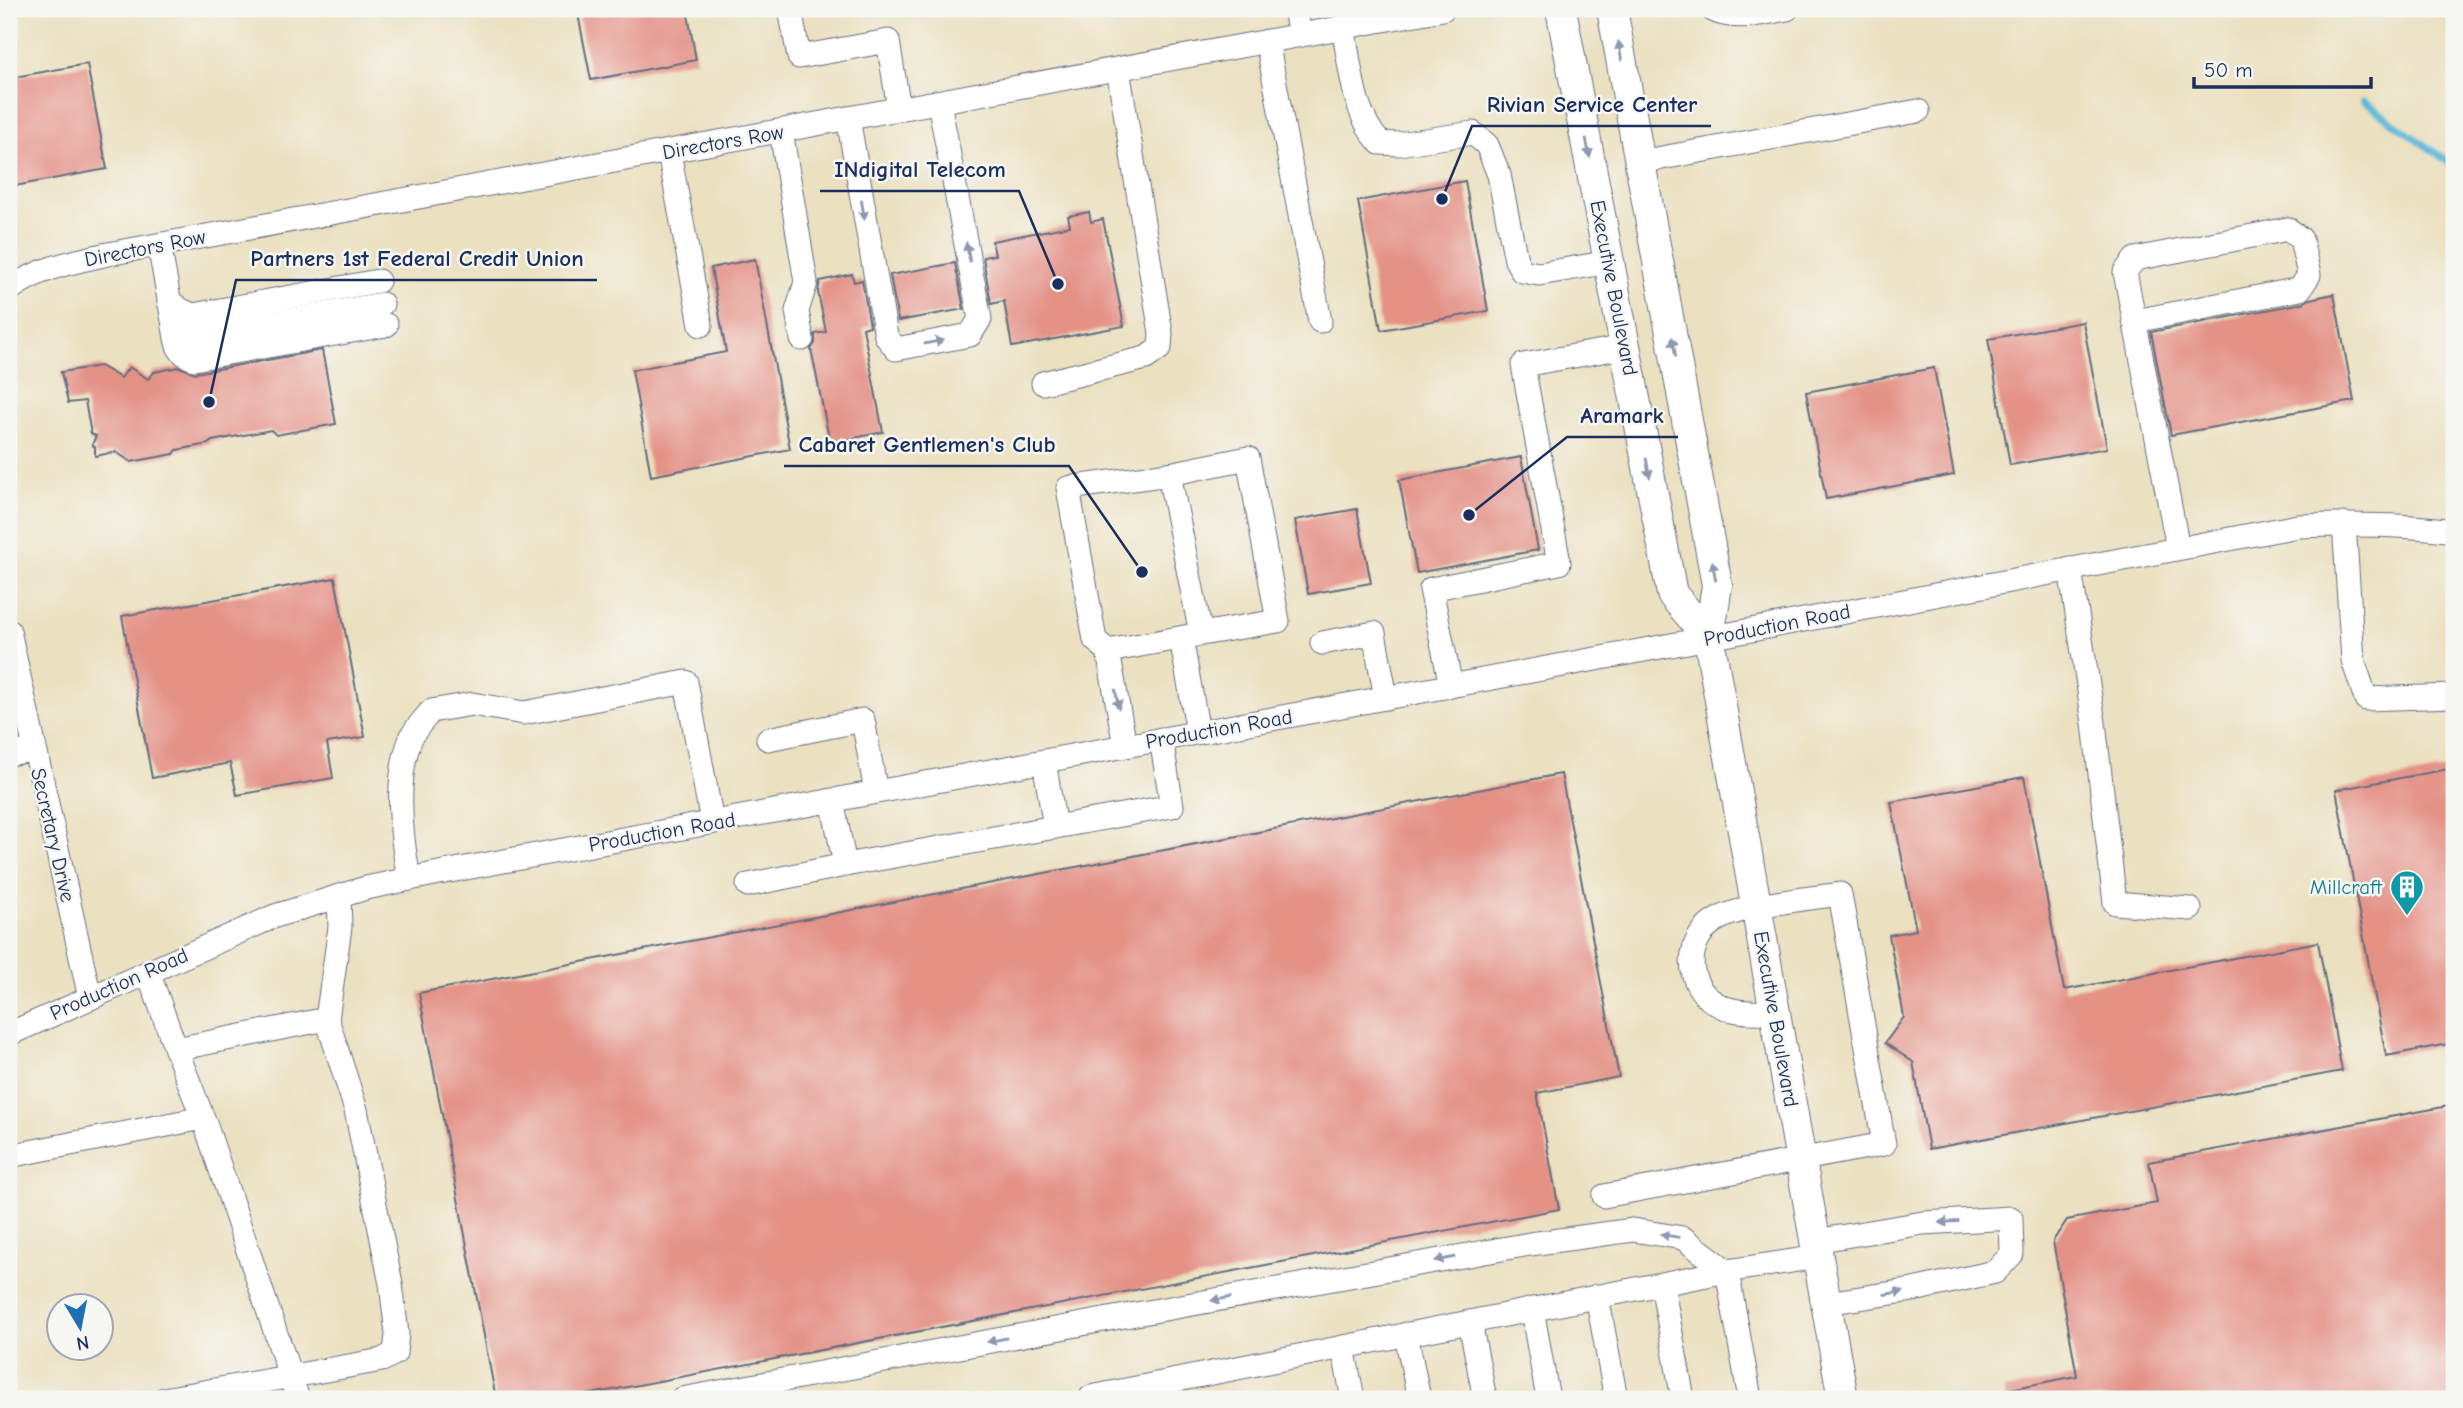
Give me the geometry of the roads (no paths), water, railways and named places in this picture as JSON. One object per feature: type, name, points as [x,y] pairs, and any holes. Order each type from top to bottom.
[{"type":"main road","name":"Executive Boulevard","points":[[1562,9],[1672,594],[1709,638]]},
{"type":"main road","name":"Executive Boulevard","points":[[1612,9],[1717,585],[1709,638],[1843,1399]]},
{"type":"street","points":[[790,9],[799,57],[888,41],[900,109]]},
{"type":"street","points":[[1295,9],[1300,35]]},
{"type":"street","name":"Directors Row","points":[[9,290],[26,277],[60,264],[1443,9]]},
{"type":"street","points":[[1711,9],[1721,15],[1744,16],[1787,9]]},
{"type":"street","points":[[1343,27],[1359,111],[1368,130],[1380,143],[1398,144],[1473,133],[1487,145],[1499,175],[1516,260],[1522,271],[1539,274],[1609,262]]},
{"type":"street","points":[[1267,41],[1320,321]]},
{"type":"street","points":[[1043,383],[1146,358],[1160,348],[1161,334],[1118,69]]},
{"type":"street","points":[[848,118],[886,336],[896,349],[970,335],[980,319],[939,102]]},
{"type":"street","points":[[1640,162],[1918,111]]},
{"type":"street","points":[[781,131],[806,282],[797,311],[802,339]]},
{"type":"street","points":[[669,152],[701,325]]},
{"type":"street","points":[[2135,321],[2300,289],[2309,275],[2301,239],[2288,229],[2135,259],[2125,272],[2178,548]]},
{"type":"street","points":[[159,245],[172,318],[184,335],[195,337],[382,304]]},
{"type":"street","points":[[1451,686],[1431,589],[1559,563],[1523,365],[1625,347]]},
{"type":"street","points":[[1108,651],[1278,621],[1248,458],[1169,474],[1068,488],[1095,640],[1108,651],[1125,746]]},
{"type":"street","points":[[1169,474],[1191,636],[1198,732]]},
{"type":"street","points":[[2344,524],[2353,660],[2366,699],[2454,696]]},
{"type":"street","name":"Production Road","points":[[9,1034],[275,916],[409,879],[2298,526],[2411,526],[2454,531]]},
{"type":"street","points":[[2070,569],[2094,723],[2115,903],[2190,909]]},
{"type":"street","name":"Secretary Drive","points":[[9,631],[90,998]]},
{"type":"street","points":[[1322,643],[1374,633],[1386,698]]},
{"type":"street","points":[[409,879],[401,828],[402,764],[412,735],[430,712],[472,704],[524,713],[686,682],[712,822]]},
{"type":"street","points":[[768,739],[863,720],[876,792]]},
{"type":"street","points":[[748,885],[1172,806],[1161,739]]},
{"type":"street","points":[[9,754],[34,750]]},
{"type":"street","points":[[1044,761],[1055,827]]},
{"type":"street","points":[[832,800],[845,865]]},
{"type":"street","points":[[1604,1196],[1884,1144],[1840,894],[1756,908],[1719,919],[1698,935],[1692,950],[1693,972],[1701,991],[1717,1004],[1740,1012],[1775,1012]]},
{"type":"street","points":[[164,1399],[382,1360],[396,1353],[397,1334],[391,1284],[356,1110],[327,1018],[340,927],[339,897]]},
{"type":"street","points":[[148,972],[203,1118],[298,1399]]},
{"type":"street","points":[[176,1049],[327,1018]]},
{"type":"street","points":[[9,1156],[203,1118]]},
{"type":"street","points":[[1091,1399],[1727,1271],[1923,1223],[2011,1218],[2012,1254],[1996,1272],[1913,1290],[1826,1303]]},
{"type":"street","points":[[682,1399],[1516,1246],[1633,1230],[1683,1238],[1727,1271],[1749,1399]]},
{"type":"street","points":[[1662,1284],[1683,1399]]},
{"type":"street","points":[[1597,1296],[1616,1399]]},
{"type":"street","points":[[1532,1309],[1548,1399]]},
{"type":"street","points":[[1470,1322],[1485,1399]]},
{"type":"street","points":[[1406,1334],[1419,1399]]},
{"type":"street","points":[[1343,1347],[1353,1399]]},
{"type":"waterway","points":[[2363,101],[2454,166]]},
{"type":"place","name":"Rivian Service Center","points":[[1442,199]]},
{"type":"place","name":"INdigital Telecom","points":[[1058,284]]},
{"type":"place","name":"Partners 1st Federal Credit Union","points":[[209,402]]},
{"type":"place","name":"Aramark","points":[[1469,515]]},
{"type":"place","name":"Cabaret Gentlemen's Club","points":[[1142,572]]},
{"type":"place","name":"Millcraft","points":[[2407,917]]}]
